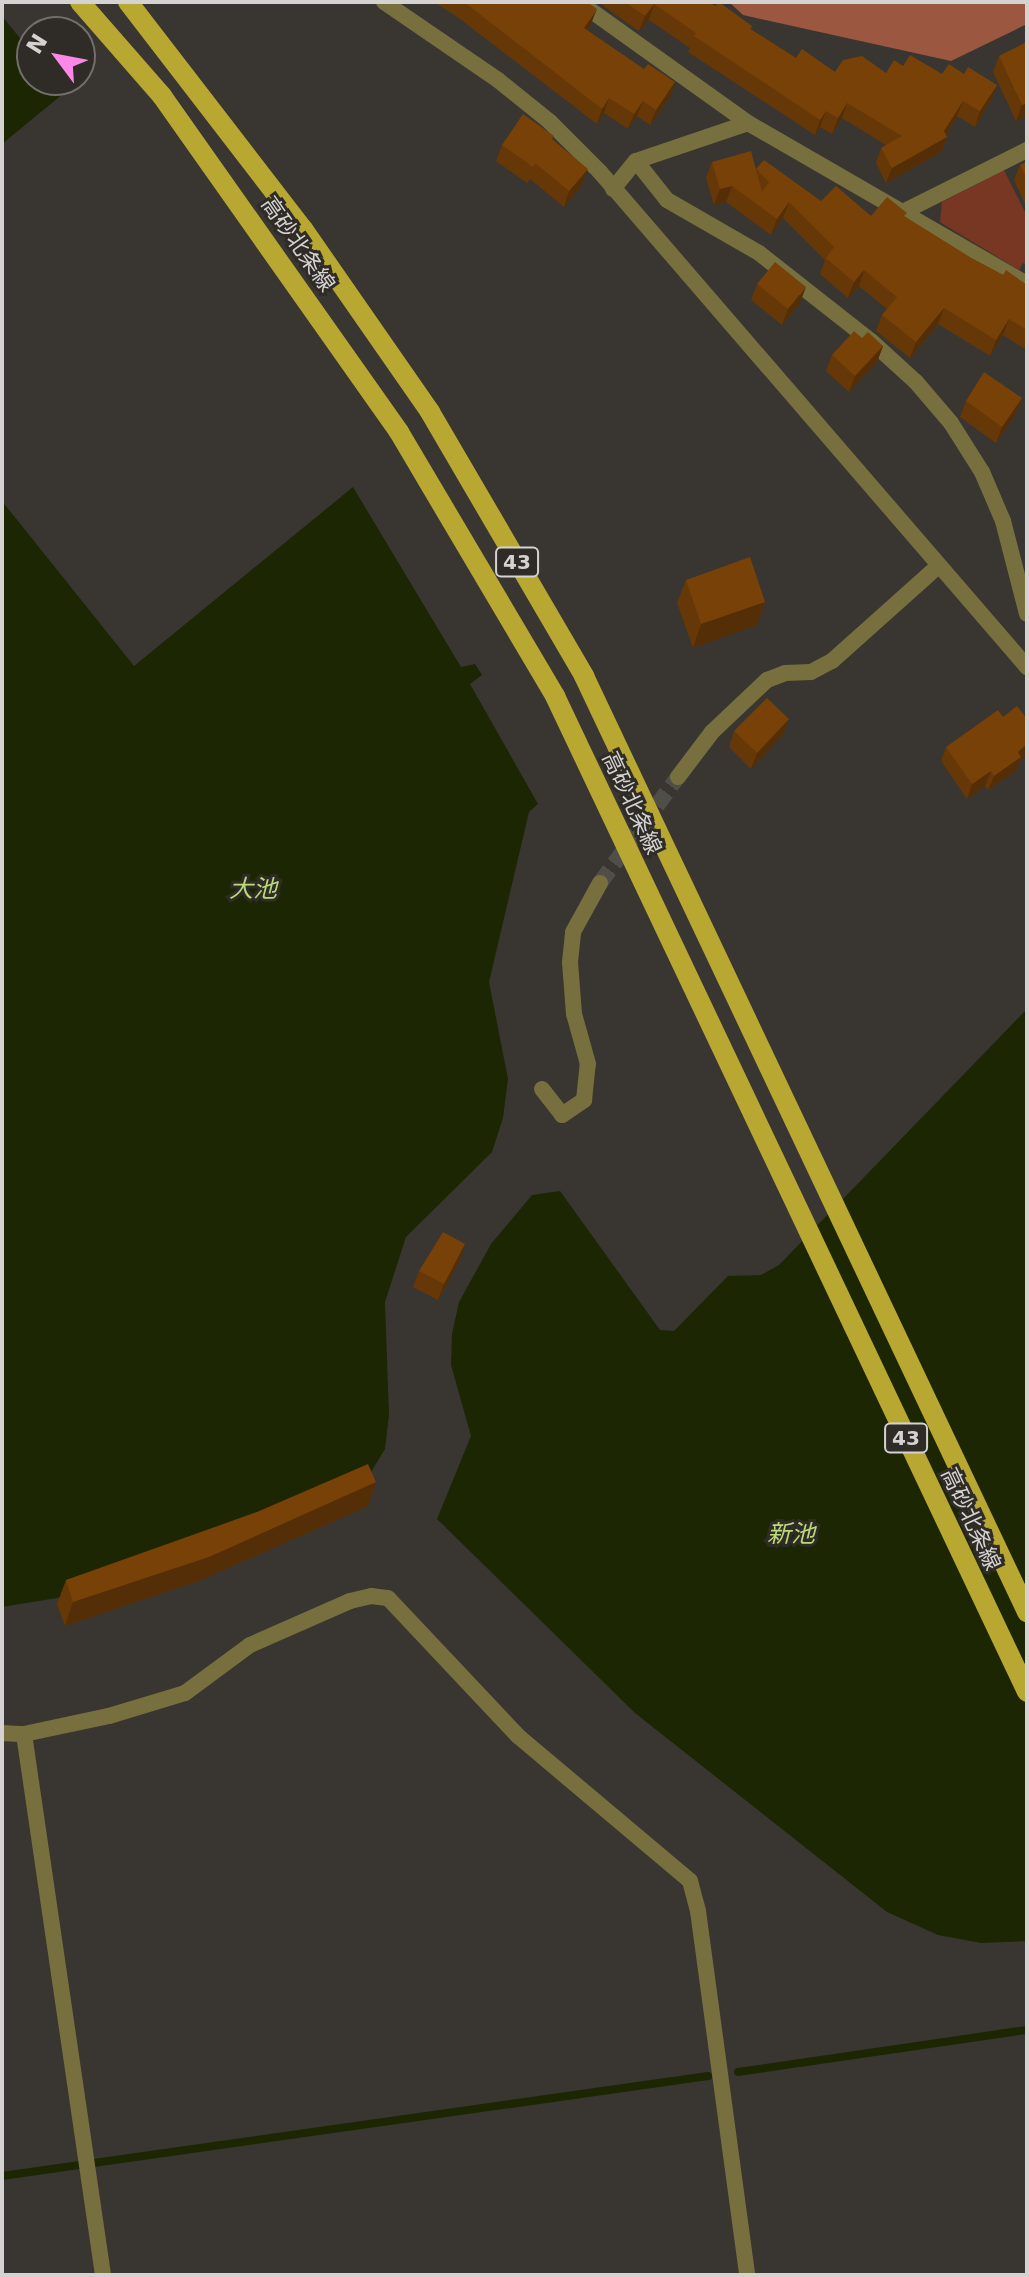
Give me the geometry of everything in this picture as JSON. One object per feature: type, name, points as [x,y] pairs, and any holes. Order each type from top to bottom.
[{"type":"main road","name":"高砂北条線","points":[[80,2],[162,96],[399,432],[555,696],[1027,1692]]},
{"type":"main road","name":"高砂北条線","points":[[128,2],[303,229],[438,426],[584,676],[1027,1612]]},
{"type":"street","points":[[384,2],[498,80],[550,122],[613,189],[937,567],[1027,667]]},
{"type":"street","points":[[579,2],[748,123],[1027,284]]},
{"type":"street","points":[[613,189],[636,161],[748,123]]},
{"type":"street","points":[[903,212],[1027,150]]},
{"type":"street","points":[[636,161],[667,200],[759,253],[871,341],[916,382],[951,423],[982,472],[1003,521],[1027,614]]},
{"type":"street","points":[[678,777],[712,732],[767,680],[785,673],[811,672],[832,661],[937,567]]},
{"type":"street","points":[[542,1089],[562,1115],[584,1100],[588,1064],[574,1014],[570,962],[573,932],[600,883]]},
{"type":"street","points":[[2,1733],[24,1734],[109,1716],[185,1693],[250,1645],[350,1601],[371,1596],[388,1598],[518,1736],[690,1881],[698,1911],[747,2275]]},
{"type":"street","points":[[24,1734],[103,2275]]},
{"type":"shaded area","points":[[729,2],[1027,2],[1027,24],[951,61],[743,15]]},
{"type":"shaded area","points":[[1004,170],[1027,216],[1027,265],[1023,263],[1019,270],[940,222],[942,202]]},
{"type":"water","points":[[2,16],[16,33],[16,96],[60,96],[2,144]]},
{"type":"water","name":"大池","points":[[353,487],[461,667],[475,664],[482,675],[470,684],[538,804],[529,812],[489,982],[508,1079],[503,1118],[492,1152],[406,1237],[385,1302],[389,1415],[385,1449],[368,1477],[219,1541],[57,1598],[2,1607],[2,501],[134,666]]},
{"type":"water","name":"新池","points":[[1027,1009],[1027,1941],[981,1943],[938,1935],[887,1912],[635,1713],[437,1519],[471,1436],[451,1365],[452,1334],[459,1302],[491,1244],[532,1195],[560,1191],[660,1330],[674,1331],[728,1276],[761,1275],[779,1265]]},
{"type":"building","points":[[464,2],[587,2],[597,9],[584,28],[644,69],[648,64],[675,82],[656,110],[643,101],[634,114],[609,98],[602,109]]},
{"type":"building","points":[[625,2],[709,2],[715,6],[719,2],[752,26],[750,29],[796,58],[802,49],[835,72],[843,60],[862,56],[886,73],[894,60],[903,66],[910,55],[942,74],[949,64],[964,74],[968,67],[997,85],[980,111],[963,101],[944,131],[947,137],[892,168],[881,148],[902,136],[847,103],[838,118],[826,111],[820,120],[694,36],[696,33],[654,4],[645,16]]},
{"type":"building","points":[[1027,42],[1027,103],[1022,105],[999,56]]},
{"type":"building","points":[[523,114],[554,136],[552,139],[588,169],[569,191],[535,163],[533,167],[502,145]]},
{"type":"building","points":[[751,151],[762,192],[769,182],[756,169],[764,160],[821,201],[836,186],[871,216],[887,197],[907,213],[904,216],[971,258],[1003,275],[1006,270],[1027,285],[1027,330],[1009,319],[996,340],[944,308],[916,342],[882,315],[897,297],[864,270],[854,282],[826,258],[834,247],[789,202],[777,219],[732,186],[720,189],[712,162]]},
{"type":"building","points":[[1027,162],[1027,180],[1020,165]]},
{"type":"building","points":[[775,262],[806,287],[788,309],[757,284]]},
{"type":"building","points":[[854,331],[862,338],[868,332],[883,346],[855,376],[832,355]]},
{"type":"building","points":[[984,372],[1022,398],[1002,427],[966,401]]},
{"type":"building","points":[[750,557],[765,602],[701,624],[686,580]]},
{"type":"building","points":[[767,698],[789,719],[757,753],[734,731]]},
{"type":"building","points":[[1017,706],[1027,719],[1027,744],[1018,752],[1021,757],[994,776],[991,771],[972,784],[946,747],[998,710],[1003,717]]},
{"type":"building","points":[[443,1232],[465,1244],[444,1284],[419,1271]]},
{"type":"building","points":[[368,1464],[376,1482],[209,1557],[73,1602],[66,1580],[257,1512]]},
{"type":"waterway","points":[[738,2072],[1027,2030]]},
{"type":"waterway","points":[[2,2176],[708,2076]]},
{"type":"tunnel","points":[[600,883],[678,777]]}]
